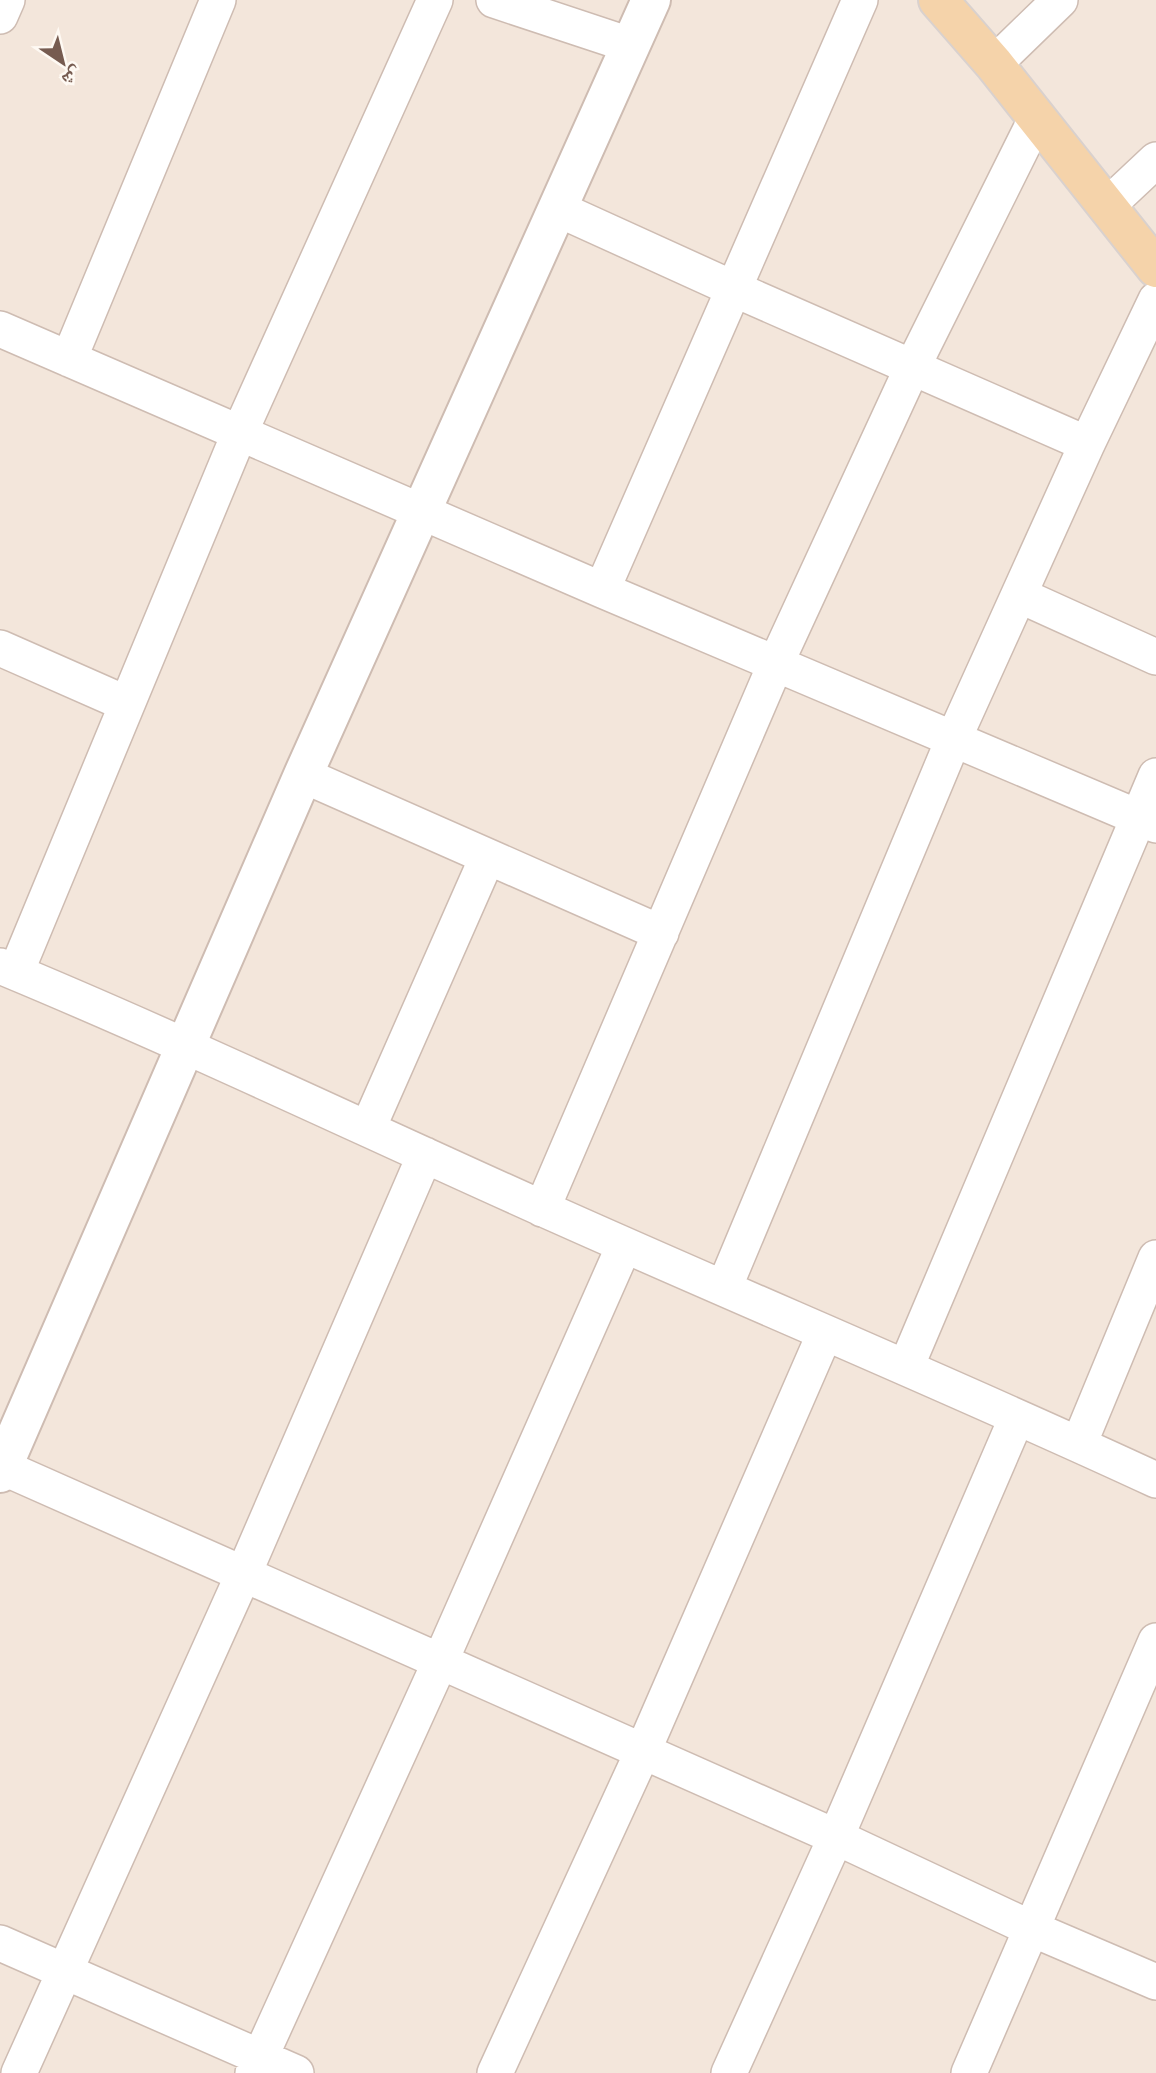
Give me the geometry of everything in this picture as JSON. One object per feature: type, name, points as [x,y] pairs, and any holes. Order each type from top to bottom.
[{"type":"main road","points":[[938,0],[994,64],[1156,268]]},
{"type":"street","points":[[0,16],[7,0]]},
{"type":"street","points":[[69,359],[218,0]]},
{"type":"street","points":[[435,0],[240,432],[127,704],[8,969],[187,1046],[624,1246],[906,1367],[1156,1480]]},
{"type":"street","points":[[494,0],[630,46]]},
{"type":"street","points":[[650,0],[303,775],[1,1469],[244,1573],[836,1837],[1030,1928],[1156,1982]]},
{"type":"street","points":[[602,590],[860,0]]},
{"type":"street","points":[[994,64],[1060,0]]},
{"type":"street","points":[[542,1209],[776,663],[913,366],[1037,117]]},
{"type":"street","points":[[1107,206],[1156,160]]},
{"type":"street","points":[[558,208],[734,289],[1087,444]]},
{"type":"street","points":[[724,1288],[954,738],[1087,444],[1156,300]]},
{"type":"street","points":[[0,328],[420,512],[1147,821]]},
{"type":"street","points":[[1019,595],[1156,657]]},
{"type":"street","points":[[0,648],[127,704]]},
{"type":"street","points":[[303,775],[661,933]]},
{"type":"street","points":[[906,1367],[1147,821],[1156,776]]},
{"type":"street","points":[[368,1128],[487,858]]},
{"type":"street","points":[[19,2073],[244,1573],[425,1154]]},
{"type":"street","points":[[256,2065],[440,1662],[624,1246]]},
{"type":"street","points":[[1079,1444],[1156,1258]]},
{"type":"street","points":[[495,2073],[643,1751],[825,1333]]},
{"type":"street","points":[[729,2073],[836,1837],[1017,1417]]},
{"type":"street","points":[[969,2073],[1156,1641]]},
{"type":"street","points":[[0,1943],[65,1971],[256,2065],[296,2073]]},
{"type":"shaded area","points":[[0,0],[1156,0],[1156,2073],[0,2073]]}]
